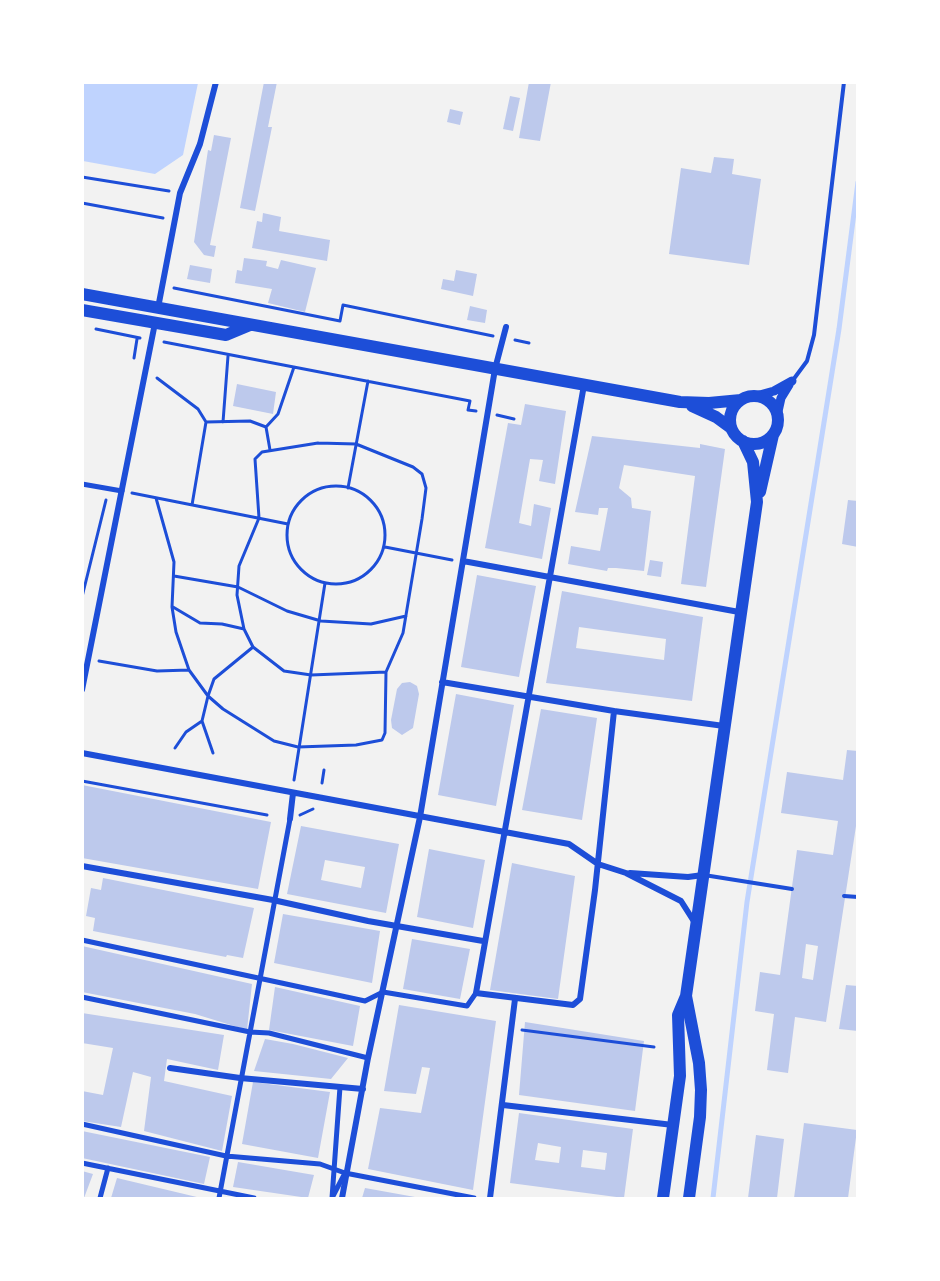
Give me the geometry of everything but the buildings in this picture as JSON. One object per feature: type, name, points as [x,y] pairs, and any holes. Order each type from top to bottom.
[{"type":"main road","points":[[82,294],[680,402],[709,403],[756,396],[770,402],[777,416],[757,502],[739,612],[686,996],[678,1015],[680,1076],[662,1198]]},
{"type":"main road","points":[[82,310],[226,335],[251,324]]},
{"type":"main road","points":[[731,428],[731,412],[741,400]]},
{"type":"main road","points":[[680,402],[710,414],[731,428],[743,441],[753,462],[757,502]]},
{"type":"main road","points":[[743,441],[756,444],[773,435]]},
{"type":"main road","points":[[686,996],[699,1063],[701,1090],[700,1116],[688,1198]]},
{"type":"street","points":[[158,308],[180,193],[200,144],[216,82]]},
{"type":"street","points":[[82,690],[155,323]]},
{"type":"street","points":[[342,1198],[368,1058],[420,817],[495,369],[506,327]]},
{"type":"street","points":[[756,396],[774,391],[792,381]]},
{"type":"street","points":[[777,416],[781,399],[792,381]]},
{"type":"street","points":[[82,940],[364,1001],[383,992],[467,1006],[476,993],[483,941],[584,385]]},
{"type":"street","points":[[82,484],[122,491]]},
{"type":"street","points":[[463,561],[548,579],[739,612]]},
{"type":"street","points":[[442,682],[614,711],[724,726]]},
{"type":"street","points":[[476,993],[573,1005],[580,999],[614,711]]},
{"type":"street","points":[[82,753],[569,844],[597,864],[626,873],[681,901],[696,923]]},
{"type":"street","points":[[219,1198],[240,1078],[261,980],[273,900],[290,819],[292,793]]},
{"type":"street","points":[[82,866],[483,941]]},
{"type":"street","points":[[626,873],[688,877],[704,875]]},
{"type":"street","points":[[82,997],[250,1032],[269,1033],[368,1058]]},
{"type":"street","points":[[490,1198],[515,999]]},
{"type":"street","points":[[170,1068],[240,1078],[363,1089]]},
{"type":"street","points":[[332,1198],[340,1087]]},
{"type":"street","points":[[503,1105],[673,1125]]},
{"type":"street","points":[[82,1124],[226,1156],[320,1164],[345,1173],[474,1198]]},
{"type":"street","points":[[82,1163],[254,1198]]},
{"type":"street","points":[[100,1198],[108,1168]]},
{"type":"street","points":[[332,1198],[345,1173]]},
{"type":"lane","points":[[792,381],[807,361],[814,335],[844,82]]},
{"type":"lane","points":[[704,875],[792,889]]},
{"type":"lane","points":[[844,896],[858,897]]},
{"type":"path","points":[[82,177],[180,193]]},
{"type":"path","points":[[82,203],[175,220]]},
{"type":"path","points":[[174,278],[172,288],[340,321],[343,305],[529,343]]},
{"type":"path","points":[[133,369],[137,327]]},
{"type":"path","points":[[92,329],[470,402]]},
{"type":"path","points":[[152,341],[470,402]]},
{"type":"path","points":[[223,422],[228,356]]},
{"type":"path","points":[[266,427],[278,414],[294,367]]},
{"type":"path","points":[[146,370],[198,409],[206,422],[192,505]]},
{"type":"path","points":[[348,488],[368,381]]},
{"type":"path","points":[[468,410],[470,402]]},
{"type":"path","points":[[206,422],[250,421],[266,427]]},
{"type":"path","points":[[266,427],[270,450]]},
{"type":"path","points":[[156,498],[174,562],[172,607],[176,632],[189,670],[208,696],[249,727],[274,741],[298,747],[356,745],[382,740],[385,733],[386,672],[394,657],[406,616],[418,554],[426,488],[422,474],[413,467],[357,444],[318,443],[262,452],[255,459],[254,470],[259,518],[239,566],[238,587],[244,629],[253,647],[284,671],[310,675],[386,672]]},
{"type":"path","points":[[325,488],[348,488],[362,494],[374,504],[382,517],[385,548],[378,562],[362,577],[341,584],[326,583],[311,577],[295,561],[287,539],[288,524],[294,510],[304,498],[325,488]]},
{"type":"path","points":[[82,597],[108,489]]},
{"type":"path","points":[[122,491],[288,524]]},
{"type":"path","points":[[385,548],[463,561]]},
{"type":"path","points":[[173,576],[238,587],[287,611],[321,621],[371,624],[406,616]]},
{"type":"path","points":[[296,765],[326,583]]},
{"type":"path","points":[[172,607],[200,623],[244,629]]},
{"type":"path","points":[[213,753],[202,721],[214,679],[253,647]]},
{"type":"path","points":[[88,659],[158,671],[189,670]]},
{"type":"path","points":[[175,748],[186,732],[202,721]]},
{"type":"path","points":[[322,783],[324,770]]},
{"type":"path","points":[[82,781],[267,815]]},
{"type":"path","points":[[524,1030],[654,1047]]},
{"type":"water","points":[[82,83],[198,83],[183,155],[155,174],[83,161]]},
{"type":"waterway","points":[[713,1198],[747,902],[839,329],[858,182]]}]
